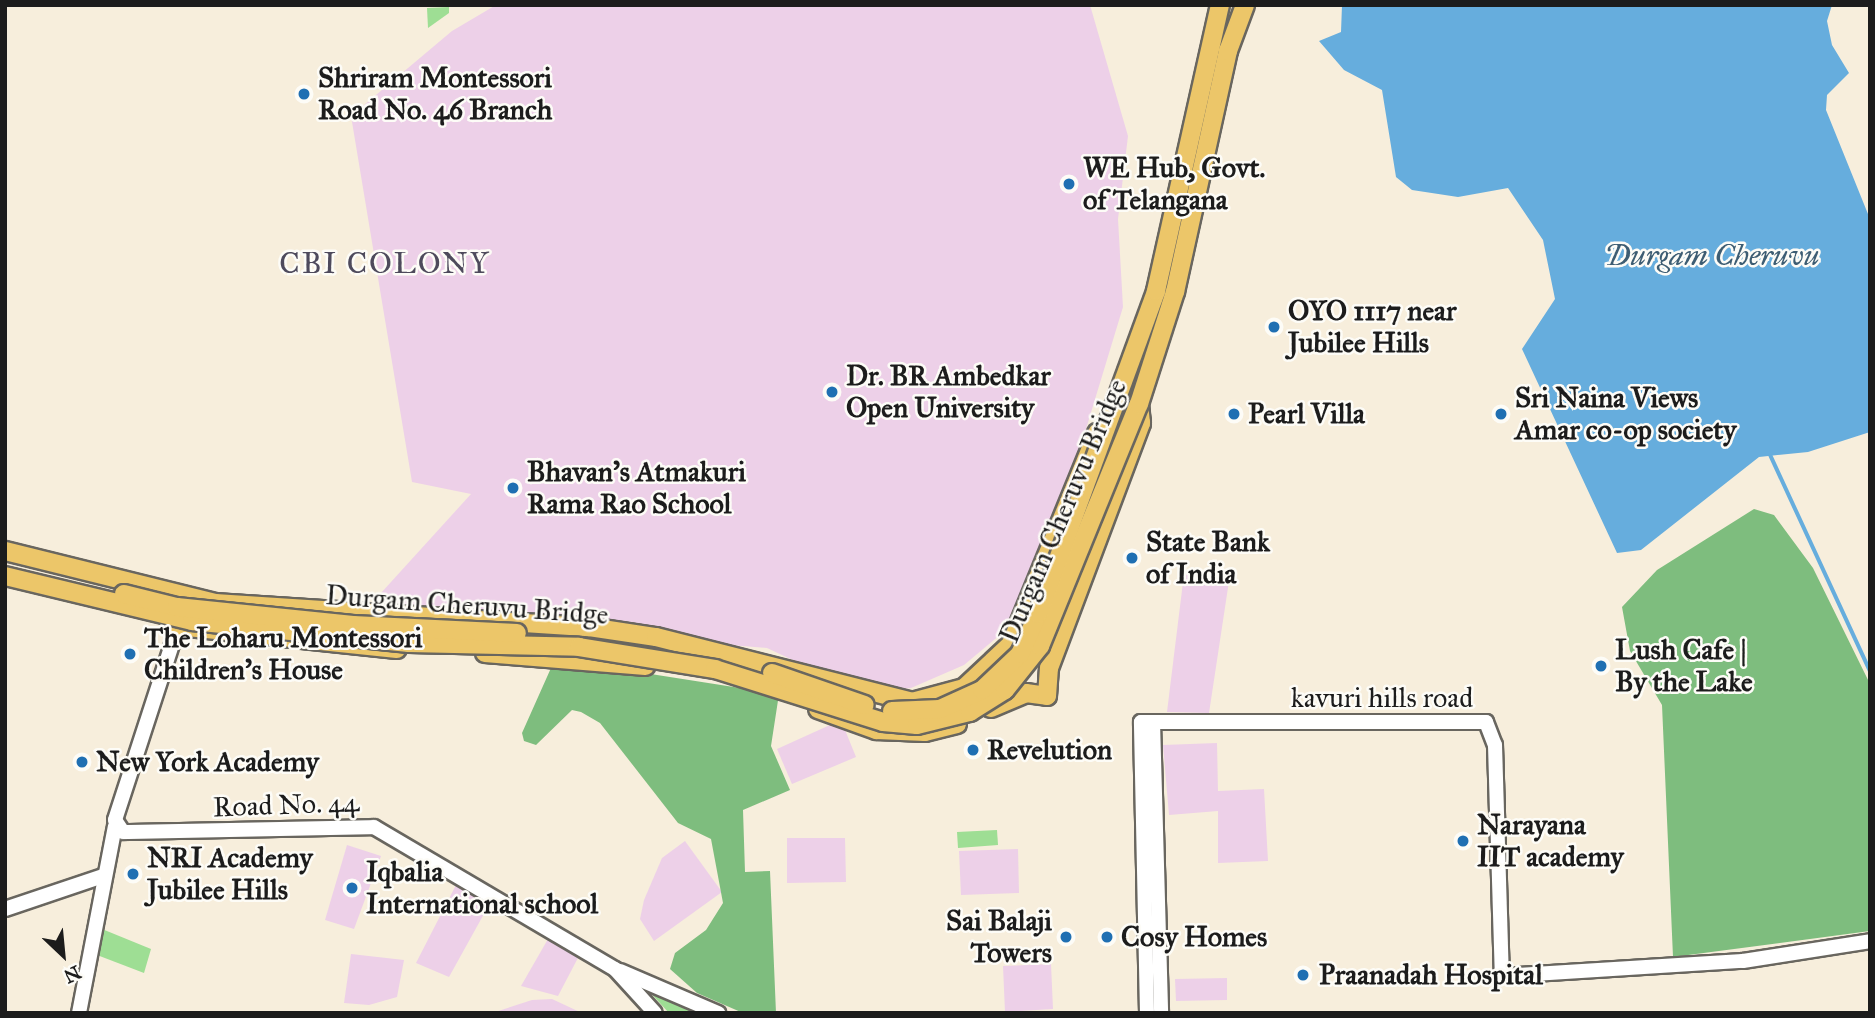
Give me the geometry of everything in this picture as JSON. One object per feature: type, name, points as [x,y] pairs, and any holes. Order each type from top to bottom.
[{"type":"main road","name":"Durgam Cheruvu Bridge","points":[[5,564],[177,607],[353,625],[578,635],[706,657],[883,710],[919,713],[982,690],[1020,654],[1156,291],[1220,5]]},
{"type":"main road","name":"Durgam Cheruvu Bridge","points":[[5,576],[192,621],[409,643],[579,647],[715,669],[883,722],[946,721],[1005,691],[1040,646],[1139,404],[1188,242],[1231,39],[1245,5]]},
{"type":"main road","points":[[5,583],[177,626],[351,647],[578,657],[699,674],[876,730],[913,733],[961,723],[1010,697],[1047,696],[1056,645],[1141,424],[1139,404]]},
{"type":"main road","points":[[5,551],[184,598],[373,615],[589,627],[656,637],[768,661],[894,701],[934,699],[976,680],[1011,644],[1084,461],[1114,407]]},
{"type":"main road","points":[[351,647],[373,615]]},
{"type":"main road","points":[[976,680],[1048,686]]},
{"type":"street","points":[[79,1013],[103,876],[115,826],[177,626]]},
{"type":"street","points":[[1147,722],[1147,1013]]},
{"type":"street","points":[[1147,722],[1161,1013]]},
{"type":"street","name":"kavuri hills road","points":[[1147,722],[1486,722],[1495,745],[1502,976],[1743,961],[1870,941]]},
{"type":"street","name":"Road No. 44","points":[[115,826],[141,836],[374,827],[615,969],[655,1013]]},
{"type":"street","points":[[5,909],[103,876]]},
{"type":"street","points":[[615,969],[718,1013]]},
{"type":"shaded area","name":"Dr. BR Ambedkar Open University","points":[[496,5],[1090,5],[1128,136],[1118,219],[1123,307],[1049,551],[1007,629],[964,665],[911,688],[883,691],[844,684],[767,648],[361,615],[471,494],[412,482],[351,116],[452,31]]},
{"type":"shaded area","points":[[1184,574],[1229,581],[1209,713],[1167,712]]},
{"type":"shaded area","points":[[841,720],[856,757],[792,784],[777,749]]},
{"type":"shaded area","points":[[1217,743],[1218,791],[1264,789],[1268,861],[1218,863],[1218,811],[1169,815],[1163,745]]},
{"type":"shaded area","points":[[787,838],[845,838],[846,882],[787,883]]},
{"type":"shaded area","points":[[685,841],[722,892],[654,941],[640,919],[644,900],[662,858]]},
{"type":"shaded area","name":"Iqbalia International school","points":[[347,845],[381,856],[354,929],[325,920]]},
{"type":"shaded area","points":[[1018,849],[1019,893],[961,895],[959,851]]},
{"type":"shaded area","points":[[456,885],[490,903],[449,977],[416,963]]},
{"type":"shaded area","points":[[548,939],[580,954],[558,996],[521,986]]},
{"type":"shaded area","points":[[351,954],[404,960],[397,997],[369,1005],[344,1003]]},
{"type":"shaded area","points":[[1051,964],[1053,1009],[1005,1012],[1003,966]]},
{"type":"shaded area","points":[[1227,978],[1227,1000],[1176,1001],[1175,979]]},
{"type":"shaded area","points":[[552,999],[582,1013],[492,1013],[532,1000]]},
{"type":"green space","points":[[449,7],[449,13],[428,28],[427,8]]},
{"type":"green space","points":[[1754,509],[1774,515],[1813,568],[1870,684],[1870,931],[1673,957],[1662,705],[1630,651],[1622,607],[1657,570]]},
{"type":"green space","points":[[555,659],[779,694],[771,746],[790,790],[743,810],[745,872],[770,871],[776,1013],[743,1013],[697,993],[670,969],[675,953],[706,930],[723,903],[711,839],[678,823],[600,723],[581,712],[572,710],[536,745],[524,741],[522,733]]},
{"type":"green space","points":[[997,830],[998,845],[958,848],[957,832]]},
{"type":"green space","points":[[102,929],[151,949],[144,973],[97,955]]},
{"type":"green space","points":[[644,986],[705,1013],[669,1013]]},
{"type":"water","name":"Durgam Cheruvu","points":[[1342,5],[1832,5],[1827,21],[1832,45],[1849,73],[1827,95],[1826,110],[1870,219],[1870,432],[1808,452],[1759,457],[1641,550],[1617,553],[1522,349],[1555,299],[1543,240],[1508,188],[1458,197],[1412,190],[1396,177],[1382,90],[1344,70],[1319,41],[1341,32]]},
{"type":"waterway","points":[[1771,456],[1870,670]]},
{"type":"place","name":"Shriram Montessori Road No. 46 Branch","points":[[304,94]]},
{"type":"place","name":"WE Hub, Govt. of Telangana","points":[[1069,184]]},
{"type":"place","name":"OYO 1117 near Jubilee Hills","points":[[1274,327]]},
{"type":"place","name":"Dr. BR Ambedkar Open University","points":[[832,392]]},
{"type":"place","name":"Pearl Villa","points":[[1234,414]]},
{"type":"place","name":"Sri Naina Views Amar co-op society","points":[[1501,414]]},
{"type":"place","name":"Bhavan's Atmakuri Rama Rao School","points":[[513,488]]},
{"type":"place","name":"State Bank of India","points":[[1132,558]]},
{"type":"place","name":"The Loharu Montessori Children's House","points":[[130,654]]},
{"type":"place","name":"Lush Cafe | By the Lake","points":[[1601,666]]},
{"type":"place","name":"Revelution","points":[[973,750]]},
{"type":"place","name":"New York Academy","points":[[82,762]]},
{"type":"place","name":"Narayana IIT academy","points":[[1463,841]]},
{"type":"place","name":"NRI Academy Jubilee Hills","points":[[133,874]]},
{"type":"place","name":"Iqbalia International school","points":[[352,888]]},
{"type":"place","name":"Sai Balaji Towers","points":[[1066,937]]},
{"type":"place","name":"Cosy Homes","points":[[1107,937]]},
{"type":"place","name":"Praanadah Hospital","points":[[1303,975]]},
{"type":"district","name":"CBI COLONY","points":[[385,263]]}]
